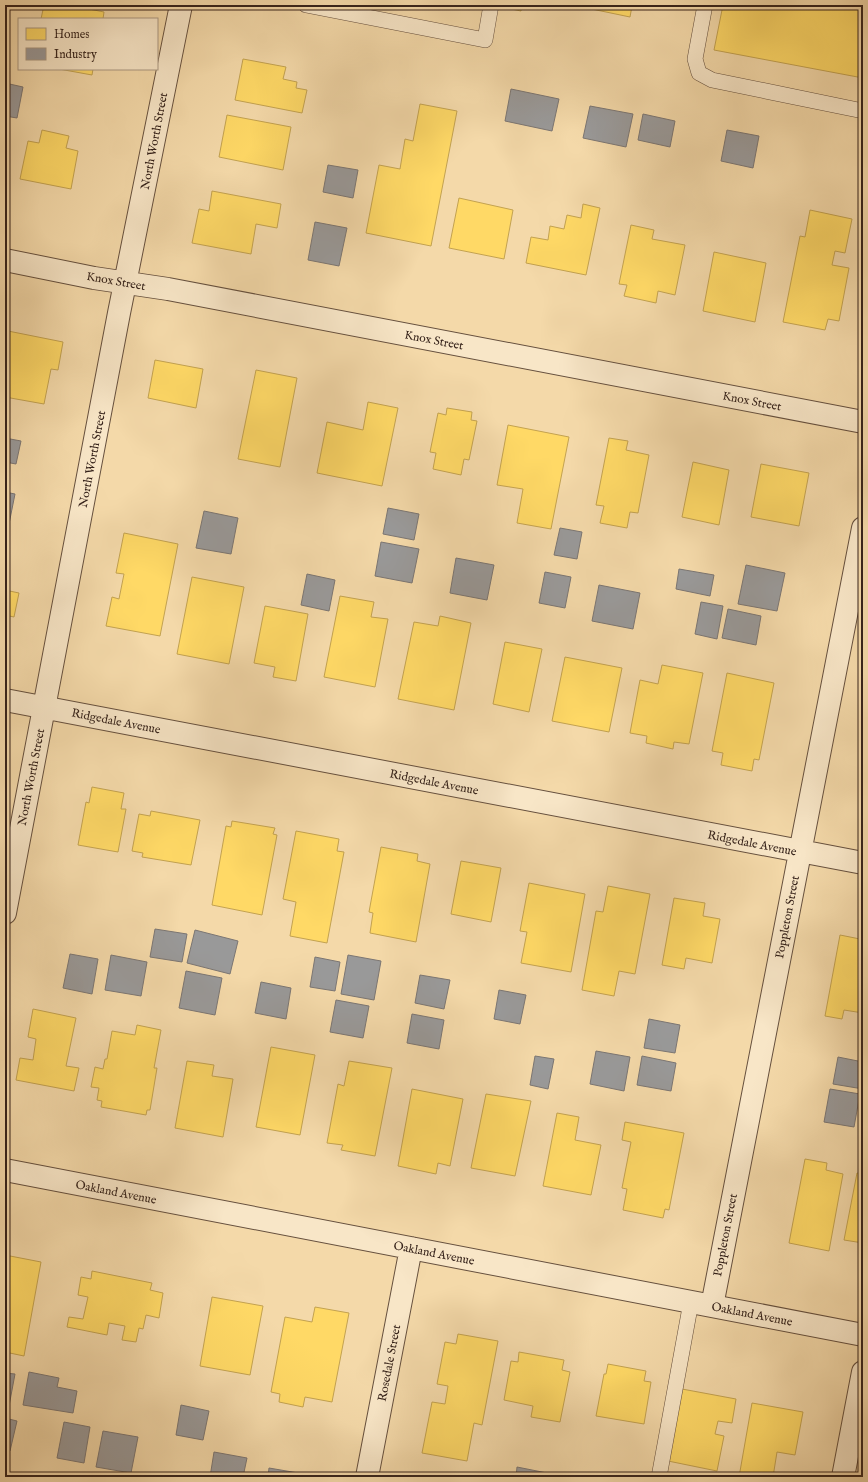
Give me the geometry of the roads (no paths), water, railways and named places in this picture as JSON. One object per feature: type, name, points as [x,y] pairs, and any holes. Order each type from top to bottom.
[{"type":"street","name":"North Worth Street","points":[[5,913],[126,282],[181,5]]},
{"type":"street","name":"Knox Street","points":[[5,260],[863,422]]},
{"type":"street","name":"Poppleton Street","points":[[702,1304],[800,852],[863,528]]},
{"type":"street","name":"Ridgedale Avenue","points":[[5,700],[863,863]]},
{"type":"street","name":"Oakland Avenue","points":[[5,1170],[863,1335]]},
{"type":"street","name":"Rosedale Street","points":[[367,1477],[411,1248]]},
{"type":"street","points":[[843,1477],[863,1372]]},
{"type":"lane","points":[[306,5],[485,40],[491,5]]},
{"type":"lane","points":[[705,5],[695,60],[699,72],[712,80],[863,111]]},
{"type":"lane","points":[[659,1477],[702,1304]]}]
